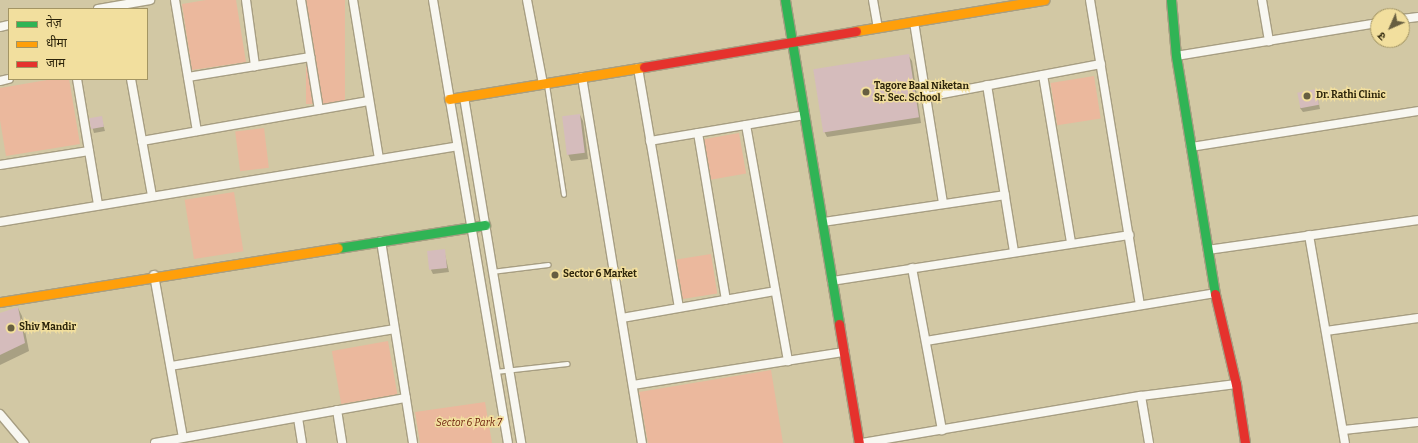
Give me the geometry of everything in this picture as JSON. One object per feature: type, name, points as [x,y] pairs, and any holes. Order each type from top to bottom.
[{"type":"street","points":[[108,8],[150,0]]},
{"type":"street","points":[[175,0],[197,131]]},
{"type":"street","points":[[246,0],[255,66]]},
{"type":"street","points":[[302,0],[319,110]]},
{"type":"street","points":[[354,0],[379,159]]},
{"type":"street","points":[[433,0],[470,227],[508,443]]},
{"type":"street","points":[[527,0],[545,83]]},
{"type":"street","points":[[785,0],[860,443],[1141,396],[1236,384]]},
{"type":"street","points":[[873,0],[878,28]]},
{"type":"street","points":[[449,99],[793,43],[1044,0]]},
{"type":"street","points":[[1090,0],[1140,304]]},
{"type":"street","points":[[1172,0],[1176,56],[1215,293],[1236,384],[1245,443]]},
{"type":"street","points":[[1262,0],[1269,41]]},
{"type":"street","points":[[914,22],[943,204]]},
{"type":"street","points":[[1176,56],[1370,24]]},
{"type":"street","points":[[188,77],[310,57]]},
{"type":"street","points":[[926,97],[1101,64]]},
{"type":"street","points":[[638,68],[679,308]]},
{"type":"street","points":[[1043,75],[1071,244]]},
{"type":"street","points":[[582,77],[642,443]]},
{"type":"street","points":[[77,80],[98,205]]},
{"type":"street","points":[[131,80],[152,196]]},
{"type":"street","points":[[987,85],[1014,252]]},
{"type":"street","points":[[464,97],[521,443]]},
{"type":"street","points":[[142,141],[369,101]]},
{"type":"street","points":[[1191,147],[1418,111]]},
{"type":"street","points":[[650,141],[805,115]]},
{"type":"street","points":[[746,125],[788,361]]},
{"type":"street","points":[[698,133],[726,300]]},
{"type":"street","points":[[0,222],[457,146]]},
{"type":"street","points":[[0,164],[89,151]]},
{"type":"street","points":[[823,222],[1005,195]]},
{"type":"street","points":[[1208,250],[1418,220]]},
{"type":"street","points":[[0,302],[380,240],[485,225]]},
{"type":"street","points":[[832,280],[1129,235]]},
{"type":"street","points":[[1309,236],[1345,443]]},
{"type":"street","points":[[380,240],[413,443]]},
{"type":"street","points":[[912,268],[942,430]]},
{"type":"street","points":[[154,276],[183,437]]},
{"type":"street","points":[[622,318],[776,291]]},
{"type":"street","points":[[926,341],[1140,304],[1215,293]]},
{"type":"street","points":[[1326,332],[1418,318]]},
{"type":"street","points":[[170,366],[394,329]]},
{"type":"street","points":[[633,385],[844,352]]},
{"type":"street","points":[[1141,396],[1149,443]]},
{"type":"street","points":[[155,443],[406,398]]},
{"type":"street","points":[[337,410],[342,443]]},
{"type":"street","points":[[0,414],[24,443]]},
{"type":"street","points":[[298,418],[302,443]]},
{"type":"street","points":[[1343,430],[1418,422]]},
{"type":"lane","points":[[545,83],[564,195]]},
{"type":"lane","points":[[492,272],[549,264]]},
{"type":"lane","points":[[496,372],[568,364]]},
{"type":"green space","points":[[206,0],[236,0],[246,62],[192,70],[182,4]]},
{"type":"green space","points":[[306,0],[345,0],[345,104],[306,104]]},
{"type":"green space","points":[[1094,76],[1101,118],[1057,125],[1051,83]]},
{"type":"green space","points":[[47,80],[69,80],[80,144],[6,156],[0,120],[0,88]]},
{"type":"green space","points":[[264,128],[269,168],[240,171],[235,132]]},
{"type":"green space","points":[[739,133],[746,173],[711,180],[704,139]]},
{"type":"green space","points":[[234,192],[243,251],[194,259],[185,200]]},
{"type":"green space","points":[[711,254],[717,294],[683,299],[676,259]]},
{"type":"green space","points":[[388,341],[397,394],[341,404],[332,351]]},
{"type":"green space","points":[[771,370],[783,443],[648,443],[639,392]]},
{"type":"green space","name":"Sector 6 Park 7","points":[[485,402],[492,443],[420,443],[415,412]]},
{"type":"building","name":"Tagore Baal Niketan Sr. Sec. School","points":[[909,54],[919,117],[823,132],[813,69]]},
{"type":"building","points":[[1316,89],[1319,105],[1300,108],[1297,93]]},
{"type":"building","points":[[580,114],[585,153],[567,155],[562,116]]},
{"type":"building","points":[[102,116],[104,127],[91,129],[89,118]]},
{"type":"building","points":[[445,249],[447,268],[429,270],[427,251]]},
{"type":"building","name":"Shiv Mandir","points":[[18,307],[25,343],[0,355],[0,313]]},
{"type":"traffic: fast","points":[[785,0],[839,324]]},
{"type":"traffic: fast","points":[[1171,0],[1176,56],[1215,294]]},
{"type":"traffic: fast","points":[[338,248],[485,225]]},
{"type":"traffic: slow","points":[[856,31],[1044,0]]},
{"type":"traffic: slow","points":[[449,99],[644,67]]},
{"type":"traffic: slow","points":[[0,302],[338,248]]},
{"type":"traffic: jam","points":[[644,67],[856,31]]},
{"type":"traffic: jam","points":[[1215,294],[1236,384],[1245,443]]},
{"type":"traffic: jam","points":[[839,324],[859,443]]},
{"type":"place","name":"Tagore Baal Niketan Sr. Sec. School","points":[[866,92]]},
{"type":"place","name":"Dr. Rathi Clinic","points":[[1307,96]]},
{"type":"place","name":"Sector 6 Market","points":[[555,275]]},
{"type":"place","name":"Shiv Mandir","points":[[11,328]]}]
